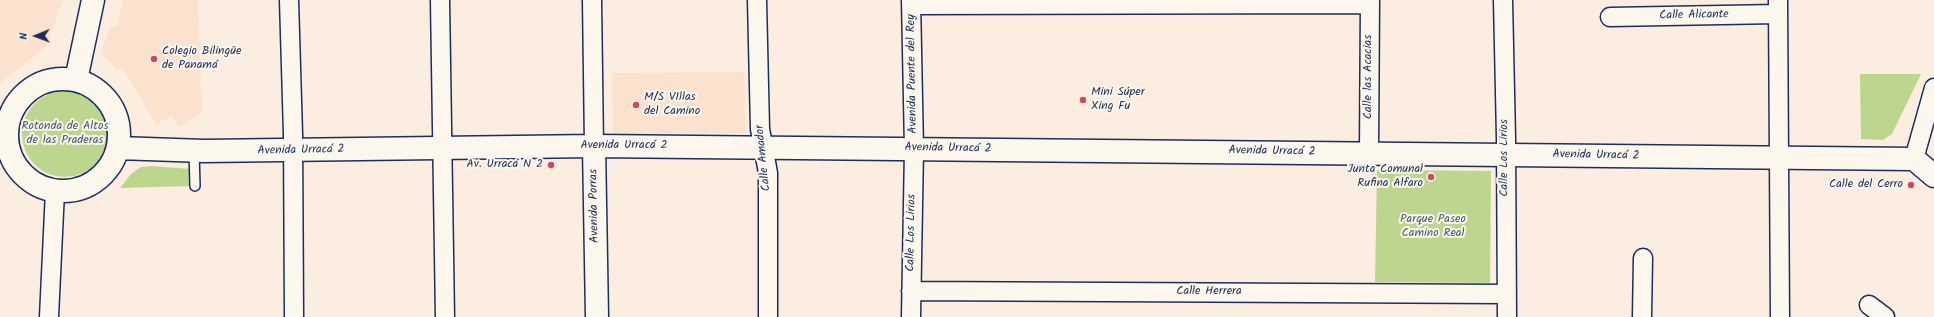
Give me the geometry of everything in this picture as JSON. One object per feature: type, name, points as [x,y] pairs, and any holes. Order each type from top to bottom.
[{"type":"street","points":[[76,80],[93,0]]},
{"type":"street","points":[[289,0],[293,151],[294,317]]},
{"type":"street","points":[[440,0],[445,317]]},
{"type":"street","name":"Avenida Porras","points":[[592,0],[597,317]]},
{"type":"street","name":"Calle Amador","points":[[757,0],[760,129],[768,173],[768,317]]},
{"type":"street","name":"Calle Los Lirios","points":[[1503,0],[1507,317]]},
{"type":"street","points":[[912,3],[1370,2]]},
{"type":"street","name":"Calle las Acacias","points":[[1369,153],[1370,2]]},
{"type":"street","name":"Avenida Puente del Rey","points":[[912,3],[914,149]]},
{"type":"street","points":[[1778,7],[1780,317]]},
{"type":"street","name":"Calle Alicante","points":[[1610,17],[1778,7]]},
{"type":"street","points":[[59,79],[76,80],[92,87],[109,103],[115,113],[119,130],[118,148],[112,164],[102,177],[88,186],[72,191],[55,191],[40,187],[27,179],[17,167],[4,140],[9,121],[16,105],[27,92],[42,83],[59,79]]},
{"type":"street","points":[[1934,88],[1914,159],[1934,176]]},
{"type":"street","name":"Avenida Urracá 2","points":[[118,148],[194,151],[293,151],[594,146],[764,147],[1914,159]]},
{"type":"street","name":"Calle Los Lirios","points":[[911,317],[914,149]]},
{"type":"street","points":[[49,317],[55,191]]},
{"type":"street","points":[[1642,317],[1643,258]]},
{"type":"street","name":"Calle Herrera","points":[[911,291],[1507,294]]},
{"type":"street","points":[[1869,305],[1885,317]]},
{"type":"lane","points":[[194,151],[195,186]]},
{"type":"shaded area","points":[[0,0],[63,0],[46,47],[0,83]]},
{"type":"shaded area","name":"Colegio Bilingüe de Panamá","points":[[123,0],[198,0],[202,113],[178,127],[172,116],[156,124],[122,67],[117,70],[101,52],[111,26],[117,27]]},
{"type":"shaded area","points":[[744,72],[745,133],[613,134],[612,73]]},
{"type":"green space","points":[[1860,74],[1921,74],[1892,134],[1883,140],[1861,139]]},
{"type":"green space","name":"Rotonda de Altos de las Praderas","points":[[65,91],[82,94],[96,103],[105,117],[108,134],[105,151],[96,165],[82,174],[65,177],[48,174],[34,165],[25,151],[22,134],[25,117],[34,103],[48,94]]},
{"type":"green space","points":[[151,166],[191,169],[191,186],[120,188],[131,174],[141,167]]},
{"type":"green space","name":"Parque Paseo Camino Real","points":[[1377,170],[1491,171],[1490,283],[1375,282]]},
{"type":"place","name":"Colegio Bilingüe de Panamá","points":[[154,59]]},
{"type":"place","name":"Mini Súper Xing Fu","points":[[1083,100]]},
{"type":"place","name":"M/S VIllas del Camino","points":[[636,105]]},
{"type":"place","name":"Av. Urracá N 2","points":[[551,165]]},
{"type":"place","name":"Junta Comunal Rufina Alfaro","points":[[1431,177]]},
{"type":"place","name":"Calle del Cerro","points":[[1911,185]]}]
